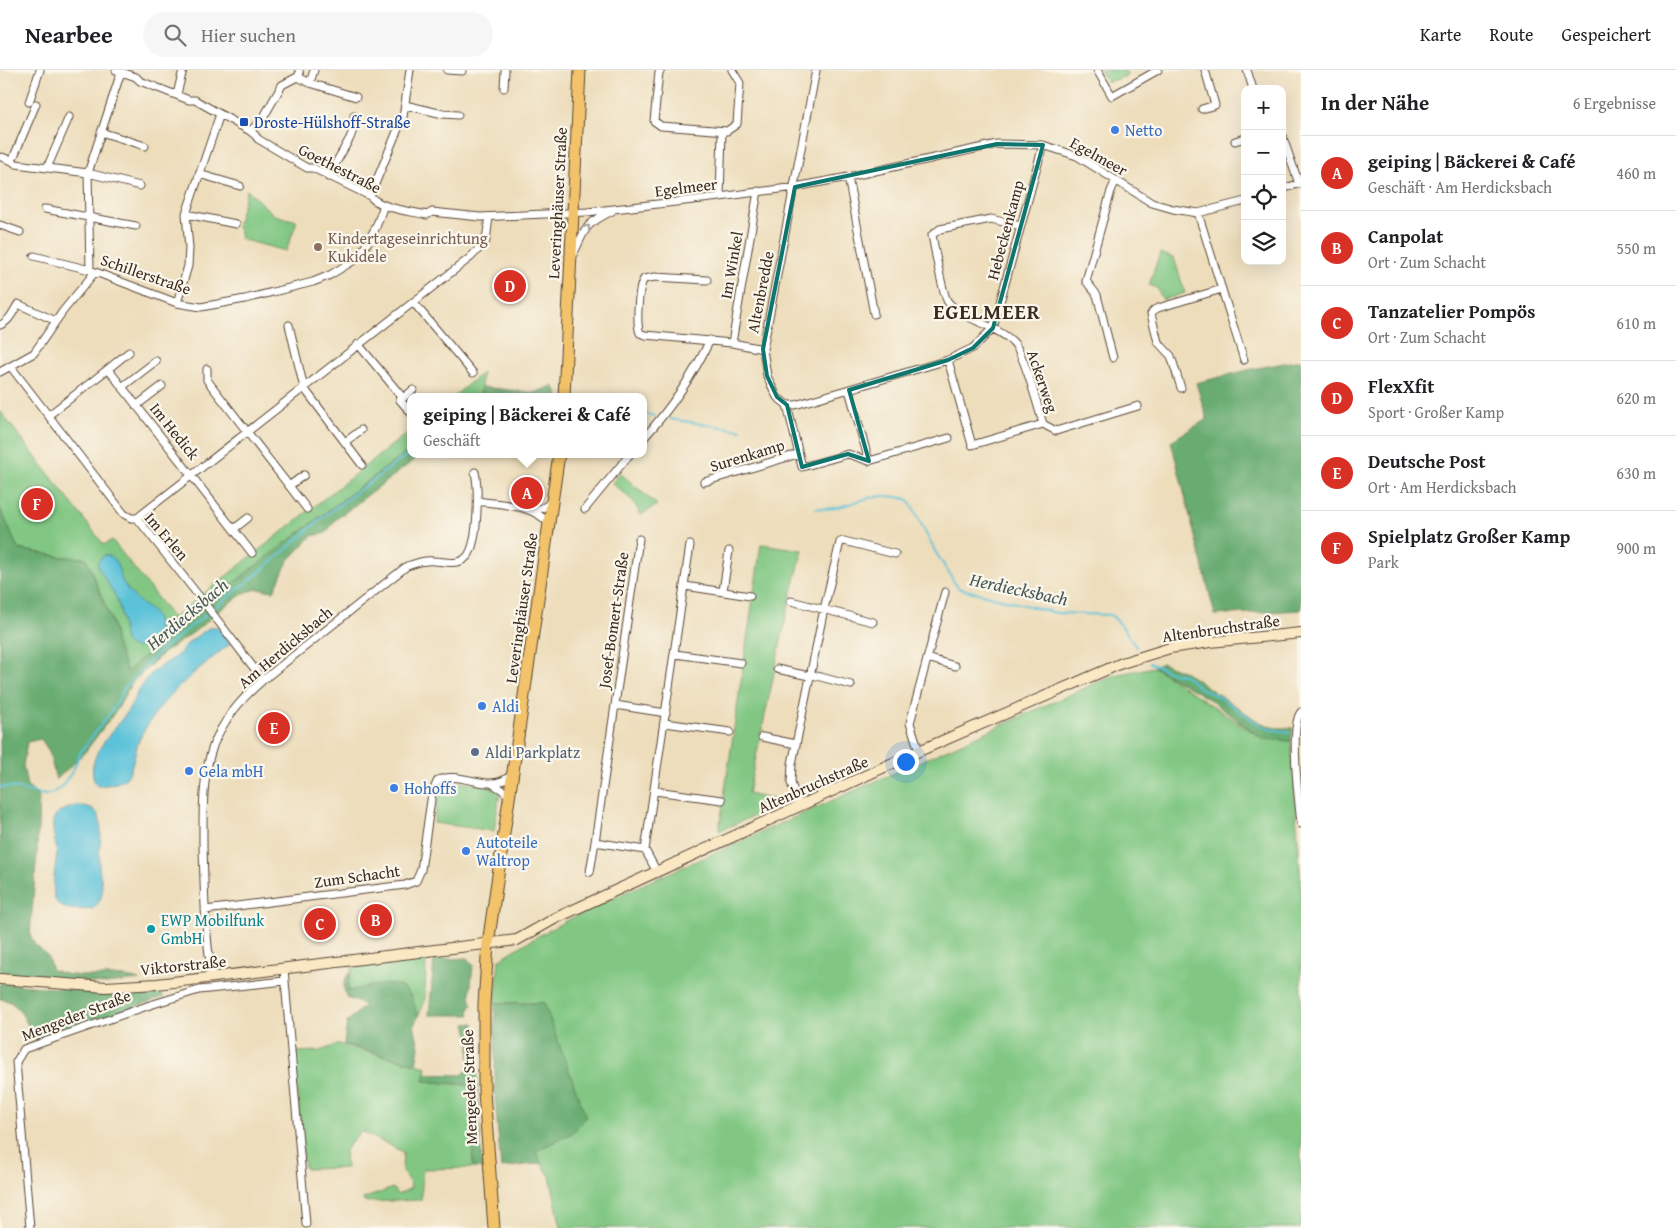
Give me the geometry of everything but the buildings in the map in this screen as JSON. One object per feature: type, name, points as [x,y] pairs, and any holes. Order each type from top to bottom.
[{"type":"main road","name":"Leveringhäuser Straße","points":[[564,393],[580,70]]},
{"type":"main road","name":"Leveringhäuser Straße","points":[[488,944],[558,458]]},
{"type":"main road","name":"Mengeder Straße","points":[[488,944],[484,1004],[484,1092],[494,1228]]},
{"type":"street","points":[[12,161],[32,103],[40,70]]},
{"type":"street","points":[[176,94],[183,70]]},
{"type":"street","points":[[310,83],[314,70]]},
{"type":"street","points":[[370,196],[403,117],[410,70]]},
{"type":"street","points":[[447,70],[462,71]]},
{"type":"street","points":[[504,88],[506,70]]},
{"type":"street","points":[[661,70],[659,72],[654,121],[661,126],[722,131],[727,131],[737,124],[740,83],[732,70]]},
{"type":"street","name":"Altenbredde","points":[[707,280],[654,277],[644,279],[641,285],[638,325],[640,333],[645,336],[710,340],[763,348],[816,70]]},
{"type":"street","points":[[1097,70],[1112,96],[1158,70]]},
{"type":"street","points":[[1202,108],[1215,105],[1205,70]]},
{"type":"street","points":[[1247,70],[1253,85]]},
{"type":"street","name":"Goethestraße","points":[[119,71],[189,100],[195,100],[255,134],[258,139],[307,168],[313,168],[370,196],[375,201],[384,205],[427,215],[432,212],[467,217],[573,212]]},
{"type":"street","name":"Schillerstraße","points":[[119,71],[88,173],[88,216],[92,271],[177,303],[201,307],[263,294],[313,282],[330,275],[353,261],[376,227],[384,205]]},
{"type":"street","points":[[250,131],[262,120],[282,85],[299,73],[310,83],[356,97]]},
{"type":"street","points":[[405,105],[443,114],[458,114]]},
{"type":"street","points":[[177,303],[188,266],[189,248],[186,214],[220,114]]},
{"type":"street","points":[[328,177],[350,138],[355,125],[354,116]]},
{"type":"street","points":[[47,168],[69,117]]},
{"type":"street","points":[[720,197],[722,131]]},
{"type":"street","points":[[101,132],[145,146]]},
{"type":"street","points":[[1235,141],[1241,139]]},
{"type":"street","name":"Egelmeer","points":[[573,212],[617,209],[795,187],[997,144],[1043,145],[1078,156],[1152,203],[1173,209],[1198,213],[1241,202]]},
{"type":"street","name":"Hebeckenkamp","points":[[993,328],[1043,145]]},
{"type":"street","points":[[1286,146],[1300,183],[1286,188]]},
{"type":"street","points":[[2,157],[24,166],[88,173],[140,186]]},
{"type":"street","points":[[199,174],[240,186]]},
{"type":"street","points":[[848,177],[874,314]]},
{"type":"street","points":[[1113,358],[1097,295],[1086,281],[1111,191],[1116,180]]},
{"type":"street","name":"Im Winkel","points":[[732,343],[758,192]]},
{"type":"street","name":"Egelmeer","points":[[571,260],[586,227],[594,220],[617,209]]},
{"type":"street","points":[[45,210],[88,216],[136,226]]},
{"type":"street","points":[[1198,213],[1244,360]]},
{"type":"street","points":[[186,214],[236,224]]},
{"type":"street","points":[[137,518],[471,257],[486,241],[489,217]]},
{"type":"street","name":"Ackerweg","points":[[1020,226],[991,220],[940,229],[932,235],[946,300],[956,309],[993,328],[1014,342],[1021,355],[1043,424],[1056,431],[1138,406]]},
{"type":"street","points":[[0,225],[20,232]]},
{"type":"street","points":[[0,372],[34,353],[92,271],[34,256]]},
{"type":"street","points":[[1181,388],[1171,356],[1158,342],[1151,314],[1158,308],[1222,289]]},
{"type":"street","points":[[413,302],[473,373]]},
{"type":"street","points":[[0,325],[8,319],[18,304],[56,321]]},
{"type":"street","points":[[290,324],[304,388],[362,465]]},
{"type":"street","points":[[787,405],[795,405],[849,390],[948,360],[973,348],[993,328]]},
{"type":"street","points":[[647,434],[659,421],[700,360],[710,340]]},
{"type":"street","points":[[358,344],[403,398]]},
{"type":"street","name":"Surenkamp","points":[[763,348],[767,376],[777,397],[787,405],[802,468],[848,454],[869,461]]},
{"type":"street","points":[[49,415],[129,352]]},
{"type":"street","name":"Ackerweg","points":[[948,360],[972,445],[1043,424]]},
{"type":"street","points":[[122,387],[156,361]]},
{"type":"street","name":"Im Erlen","points":[[11,367],[124,514],[137,518],[263,680]]},
{"type":"street","points":[[207,369],[207,380],[307,509]]},
{"type":"street","name":"Im Hedick","points":[[108,370],[252,553]]},
{"type":"street","name":"Im Hedick","points":[[136,406],[162,386]]},
{"type":"street","points":[[409,393],[413,390]]},
{"type":"street","points":[[849,390],[869,461],[949,438]]},
{"type":"street","points":[[407,395],[400,400],[407,408]]},
{"type":"street","points":[[345,442],[361,430]]},
{"type":"street","name":"Surenkamp","points":[[704,482],[798,454]]},
{"type":"street","points":[[585,509],[627,458]]},
{"type":"street","name":"Am Herdicksbach","points":[[212,977],[205,910],[203,805],[206,769],[214,744],[225,721],[249,692],[263,680],[407,566],[431,560],[455,563],[464,560],[470,553],[472,545],[478,501],[476,472]]},
{"type":"street","points":[[289,486],[304,475]]},
{"type":"street","points":[[478,501],[530,510],[544,508],[549,504],[554,493]]},
{"type":"street","points":[[530,510],[543,517],[550,525]]},
{"type":"street","points":[[234,529],[248,518]]},
{"type":"street","name":"Josef-Bomert-Straße","points":[[590,872],[639,539]]},
{"type":"street","points":[[799,806],[790,774],[809,675],[840,542],[895,554]]},
{"type":"street","points":[[657,872],[646,850],[690,545]]},
{"type":"street","points":[[723,592],[729,551]]},
{"type":"street","points":[[685,586],[750,596]]},
{"type":"street","points":[[919,751],[910,723],[945,592]]},
{"type":"street","points":[[791,601],[873,622]]},
{"type":"street","name":"Altenbruchstraße","points":[[488,944],[517,940],[556,918],[919,751],[1122,663],[1170,648],[1301,633]]},
{"type":"street","points":[[675,654],[741,663]]},
{"type":"street","points":[[927,658],[955,666]]},
{"type":"street","points":[[777,669],[851,685]]},
{"type":"street","name":"Josef-Bomert-Straße","points":[[615,705],[666,713]]},
{"type":"street","points":[[1301,712],[1297,716],[1294,737],[1301,824]]},
{"type":"street","points":[[665,723],[730,732]]},
{"type":"street","points":[[762,737],[796,744]]},
{"type":"street","name":"Zum Schacht","points":[[205,910],[404,885],[416,880],[421,870],[432,793],[438,780],[446,777],[490,782],[502,781],[513,774]]},
{"type":"street","points":[[490,782],[501,788],[510,797]]},
{"type":"street","points":[[654,791],[722,800]]},
{"type":"street","points":[[595,842],[646,850]]},
{"type":"street","name":"Viktorstraße","points":[[0,979],[106,987],[156,984],[488,944]]},
{"type":"street","points":[[284,969],[306,1224]]},
{"type":"street","name":"Mengeder Straße","points":[[30,1228],[16,1062],[24,1050],[99,1022],[199,990],[285,981]]},
{"type":"highlighted area","points":[[997,144],[1043,145],[993,328],[973,348],[948,360],[849,390],[869,461],[848,454],[802,467],[787,405],[777,397],[767,376],[763,349],[795,187]]},
{"type":"green space","points":[[1100,70],[1125,70],[1127,76],[1107,82]]},
{"type":"green space","points":[[247,190],[274,215],[297,221],[286,251],[240,239],[241,235],[237,226]]},
{"type":"green space","points":[[1160,253],[1174,258],[1185,293],[1163,300],[1157,288],[1149,285]]},
{"type":"green space","points":[[1301,360],[1301,610],[1215,615],[1171,441],[1207,419],[1196,383],[1252,369]]},
{"type":"green space","points":[[482,373],[480,393],[458,393]]},
{"type":"green space","points":[[553,386],[557,393],[534,393]]},
{"type":"green space","points":[[482,387],[534,393],[481,393]]},
{"type":"green space","points":[[0,411],[104,545],[112,540],[173,618],[407,433],[407,452],[318,518],[127,672],[116,644],[113,625],[86,558],[62,557],[18,549],[0,508]]},
{"type":"green space","points":[[407,452],[407,458],[417,458],[335,520],[326,533],[312,536],[288,561],[274,591],[258,589],[246,592],[163,653],[132,682],[118,708],[85,752],[56,780],[49,751],[41,739],[27,742],[23,766],[27,786],[39,797],[37,854],[30,934],[34,944],[47,955],[52,970],[69,975],[122,977],[139,980],[106,984],[0,975],[0,508],[18,549],[62,557],[86,558],[113,625],[116,644],[127,672],[251,569]]},
{"type":"green space","points":[[620,473],[657,505],[641,515],[633,501],[612,483]]},
{"type":"green space","points":[[761,544],[803,550],[790,599],[748,794],[776,800],[789,794],[791,800],[719,831]]},
{"type":"green space","points":[[1162,663],[1185,672],[1259,722],[1275,728],[1293,728],[1291,741],[1263,739],[1209,699],[1154,667]]},
{"type":"green space","points":[[1154,667],[1263,739],[1291,741],[1301,884],[1301,1228],[561,1228],[550,1176],[535,1151],[572,1133],[544,1003],[495,1003],[499,960],[554,927],[639,886],[1114,675]]},
{"type":"green space","points":[[449,781],[484,786],[500,793],[494,831],[434,823],[439,789],[442,784]]},
{"type":"green space","points":[[467,958],[473,965],[470,1015],[429,1015],[434,960]]},
{"type":"green space","points":[[426,961],[425,1001],[418,1017],[410,994],[347,991],[352,967]]},
{"type":"green space","points":[[350,973],[348,991],[390,984],[405,989],[410,995],[418,1017],[414,1025],[419,1047],[416,1064],[344,1044],[347,1022],[365,1005],[347,998],[344,985]]},
{"type":"green space","points":[[0,983],[59,989],[158,991],[164,997],[42,1038],[34,1038],[17,1008],[7,1000],[0,999]]},
{"type":"green space","points":[[495,1003],[544,1003],[586,1117],[572,1133],[536,1151],[541,1163],[501,1168],[495,1099]]},
{"type":"green space","points":[[474,1023],[482,1168],[473,1168],[471,1090],[466,1085],[424,1081],[426,1074],[462,1075],[469,1069],[470,1038],[466,1024]]},
{"type":"green space","points":[[339,1044],[427,1067],[425,1081],[466,1085],[471,1090],[473,1168],[423,1169],[421,1200],[364,1202],[363,1199],[393,1188],[397,1195],[411,1188],[402,1171],[403,1152],[361,1131],[345,1150],[346,1168],[307,1169],[304,1167],[294,1052],[320,1051]]},
{"type":"water","points":[[105,555],[110,556],[116,562],[121,578],[126,586],[138,601],[153,613],[157,620],[158,627],[153,639],[142,647],[130,646],[125,641],[120,609],[116,597],[98,567],[98,561]]},
{"type":"water","points":[[210,627],[218,627],[230,644],[180,686],[158,710],[140,738],[126,778],[109,785],[97,786],[93,776],[96,756],[101,746],[128,710],[145,681],[155,670],[175,657],[189,642]]},
{"type":"water","points":[[76,806],[85,806],[93,809],[97,813],[101,824],[99,867],[102,893],[98,903],[92,909],[78,910],[65,908],[58,904],[54,894],[57,854],[53,820],[59,812]]},
{"type":"waterway","name":"Herdiecksbach","points":[[647,415],[655,416]]},
{"type":"waterway","name":"Herdiecksbach","points":[[670,419],[741,430]]},
{"type":"waterway","name":"Herdiecksbach","points":[[0,787],[11,787],[45,795],[53,793],[62,786],[73,770],[80,753],[115,706],[124,688],[160,651],[266,567],[324,516],[407,455]]},
{"type":"waterway","name":"Herdiecksbach","points":[[816,508],[839,507],[878,496],[891,496],[909,500],[935,551],[958,588],[1056,613],[1111,615],[1122,626],[1136,647]]},
{"type":"waterway","name":"Herdiecksbach","points":[[1150,663],[1170,672],[1184,675],[1200,688],[1221,698],[1260,725],[1269,729],[1289,732]]},
{"type":"place","name":"Droste-Hülshoff-Straße","points":[[244,122]]},
{"type":"place","name":"Netto","points":[[1115,130]]},
{"type":"place","name":"Kindertageseinrichtung Kukidele","points":[[318,247]]},
{"type":"place","name":"FlexXfit","points":[[510,286]]},
{"type":"place","name":"geiping | Bäckerei & Café","points":[[527,493]]},
{"type":"place","name":"Spielplatz Großer Kamp","points":[[37,504]]},
{"type":"place","name":"Aldi","points":[[482,706]]},
{"type":"place","name":"Deutsche Post","points":[[274,728]]},
{"type":"place","name":"Aldi Parkplatz","points":[[475,752]]},
{"type":"place","name":"Gela mbH","points":[[189,771]]},
{"type":"place","name":"Hohoffs","points":[[394,788]]},
{"type":"place","name":"Autoteile Waltrop","points":[[466,851]]},
{"type":"place","name":"Canpolat","points":[[376,920]]},
{"type":"place","name":"Tanzatelier Pompös","points":[[320,924]]},
{"type":"place","name":"EWP Mobilfunk GmbH","points":[[151,929]]},
{"type":"district","name":"EGELMEER","points":[[987,311]]}]
